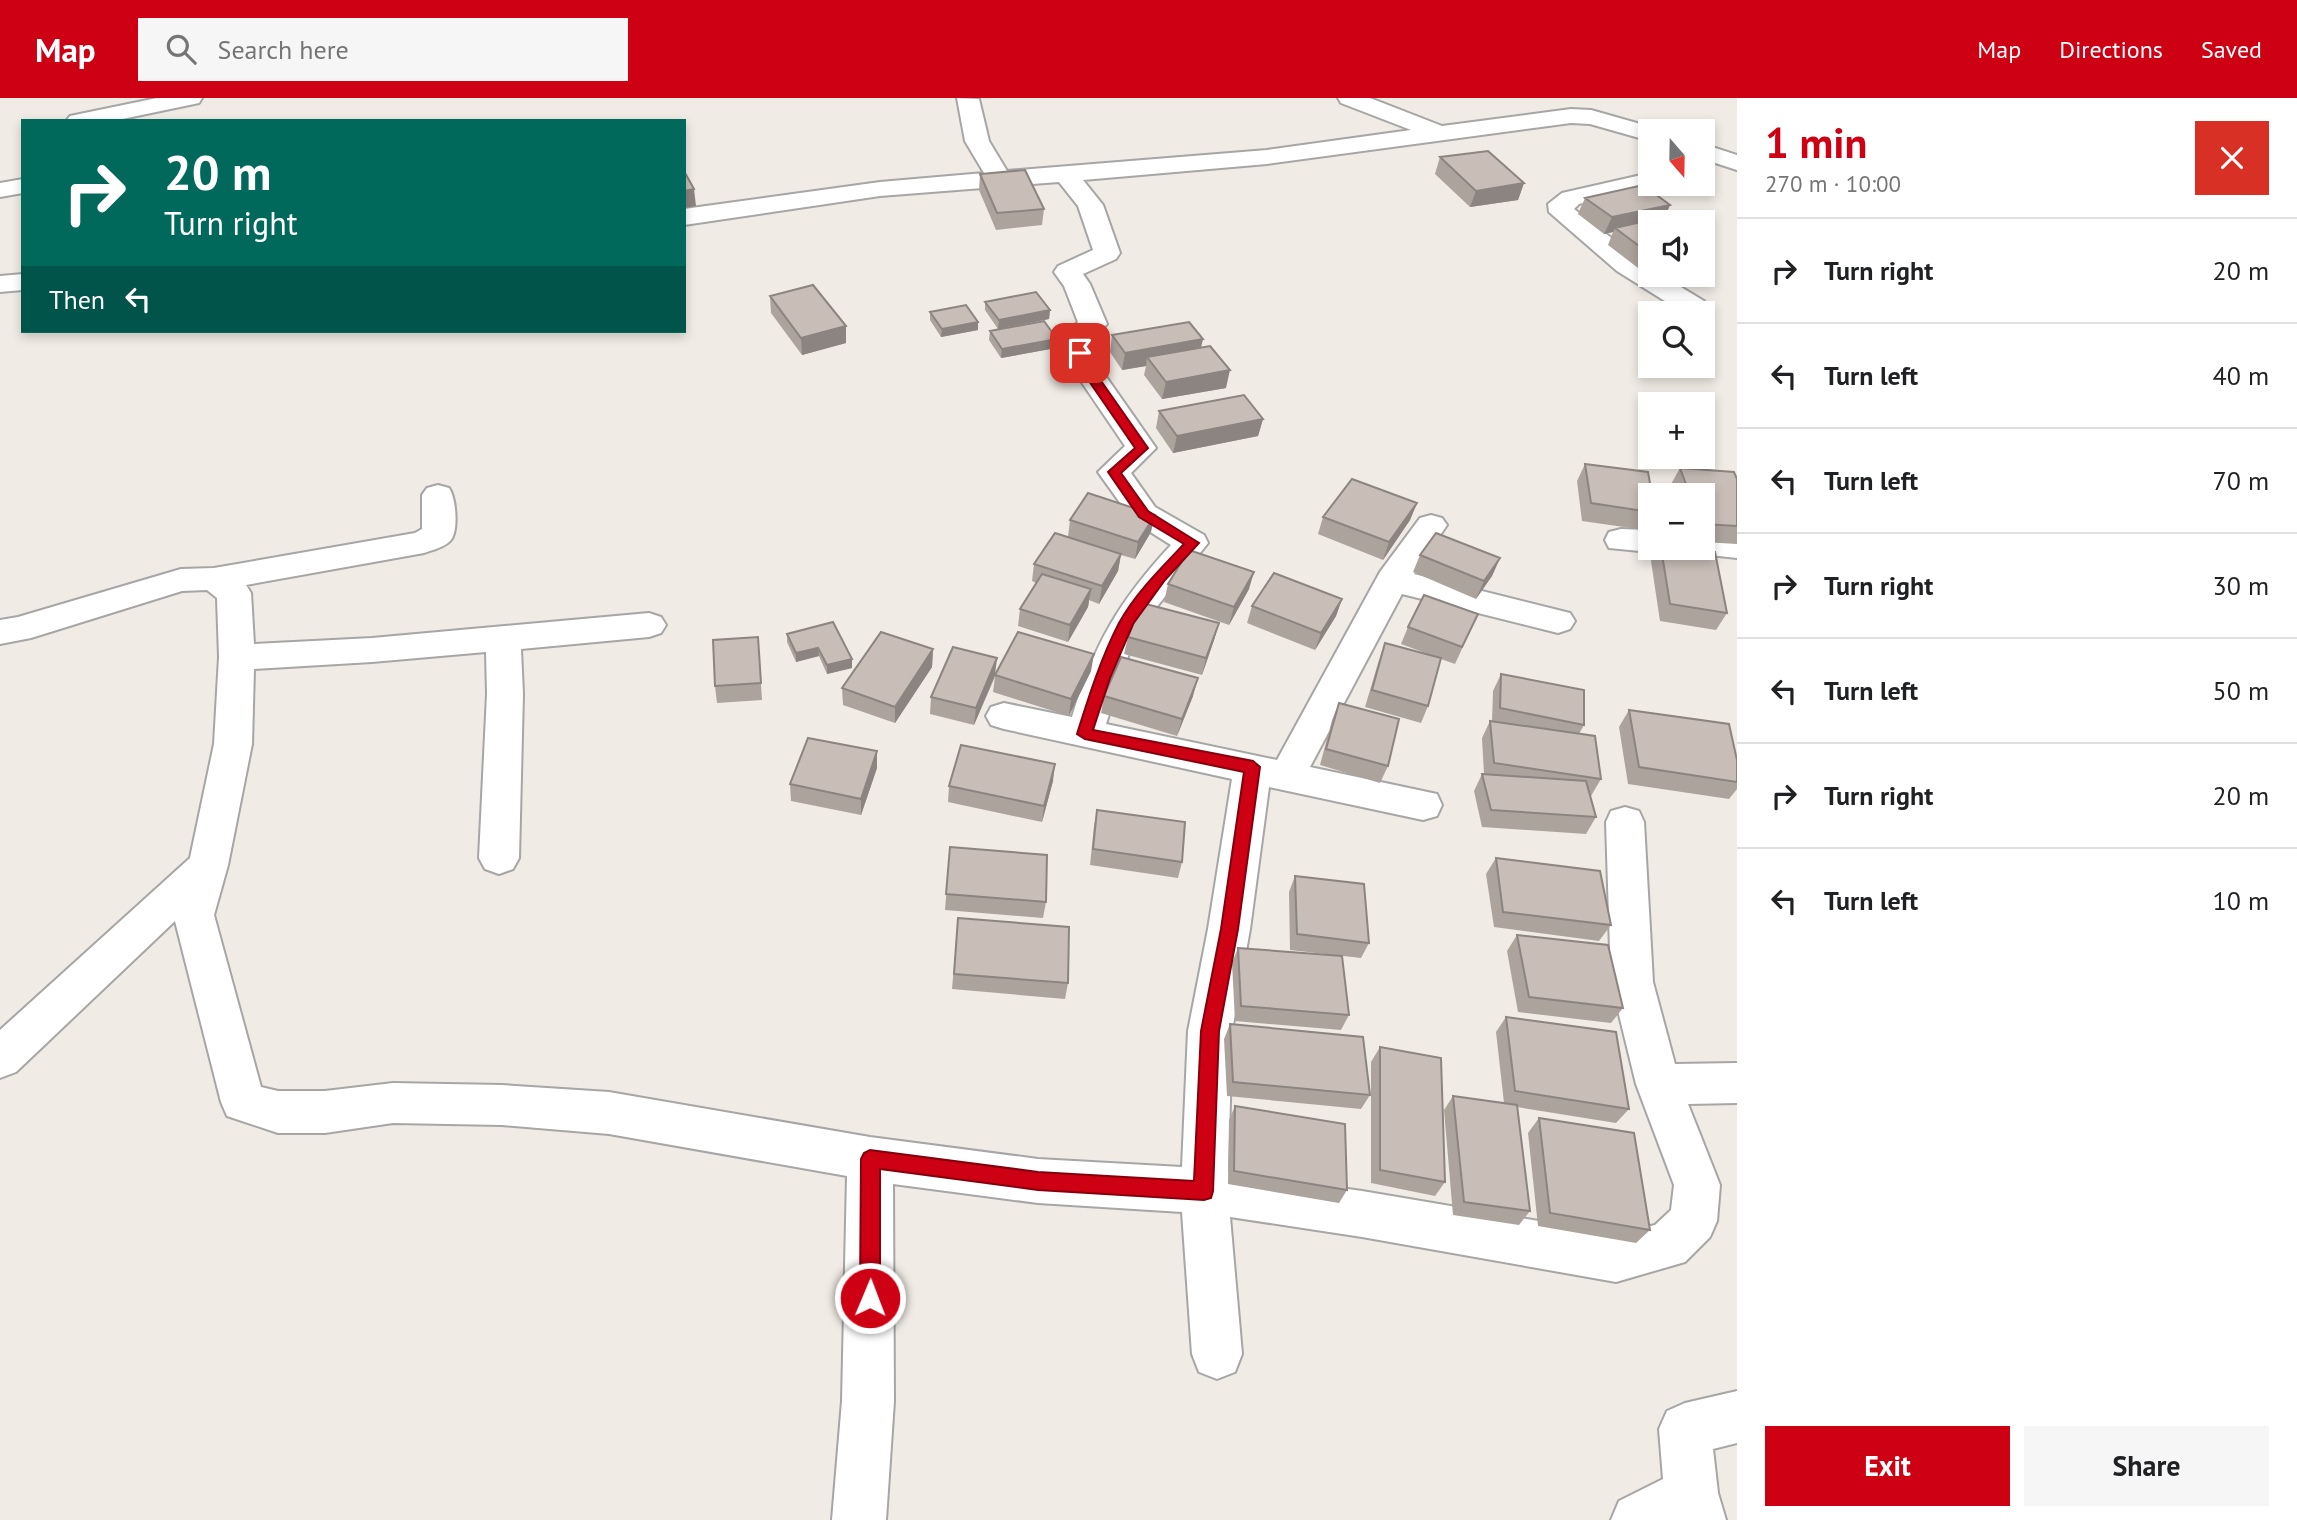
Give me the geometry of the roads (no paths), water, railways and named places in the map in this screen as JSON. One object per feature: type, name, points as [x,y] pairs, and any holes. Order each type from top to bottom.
[{"type":"street","points":[[65,117],[191,98]]},
{"type":"street","points":[[1349,98],[1438,133]]},
{"type":"street","points":[[968,99],[977,141],[1000,179]]},
{"type":"street","points":[[686,217],[880,189],[1239,160],[1571,116],[1591,117],[1638,131]]},
{"type":"street","points":[[1715,155],[1736,162]]},
{"type":"street","points":[[1715,166],[1736,162]]},
{"type":"street","points":[[1066,174],[1090,205],[1107,253],[1067,272],[1077,284],[1093,324],[1075,339],[1086,368],[1141,448],[1114,472],[1144,514],[1192,543],[1160,577],[1126,623],[1102,678],[1085,734]]},
{"type":"street","points":[[1638,183],[1571,198],[1561,204],[1562,212],[1626,265],[1684,301]]},
{"type":"street","points":[[0,190],[21,186]]},
{"type":"street","points":[[0,284],[21,282]]},
{"type":"street","points":[[0,632],[19,629],[181,580],[214,579],[424,542],[438,534],[438,495]]},
{"type":"street","points":[[1217,1354],[1204,1191],[1210,1031],[1229,929],[1269,772],[1392,580],[1431,525]]},
{"type":"street","points":[[1715,546],[1737,547]]},
{"type":"street","points":[[214,579],[234,593],[237,657],[233,744],[208,865],[194,915],[243,1102],[278,1112],[325,1112],[393,1103],[502,1105],[609,1113],[870,1159],[1038,1181],[1204,1191],[1362,1214],[1616,1258],[1668,1245],[1693,1221],[1697,1185],[1658,1084],[1632,982],[1625,822]]},
{"type":"street","points":[[1392,580],[1558,621]]},
{"type":"street","points":[[237,657],[372,650],[649,625]]},
{"type":"street","points":[[499,858],[505,694],[503,638]]},
{"type":"street","points":[[1004,716],[1423,805]]},
{"type":"street","points":[[0,1058],[208,865]]},
{"type":"street","points":[[1658,1084],[1737,1083]]},
{"type":"street","points":[[859,1520],[868,1401],[870,1159]]},
{"type":"street","points":[[1638,1520],[1695,1506],[1685,1429],[1737,1417]]}]
